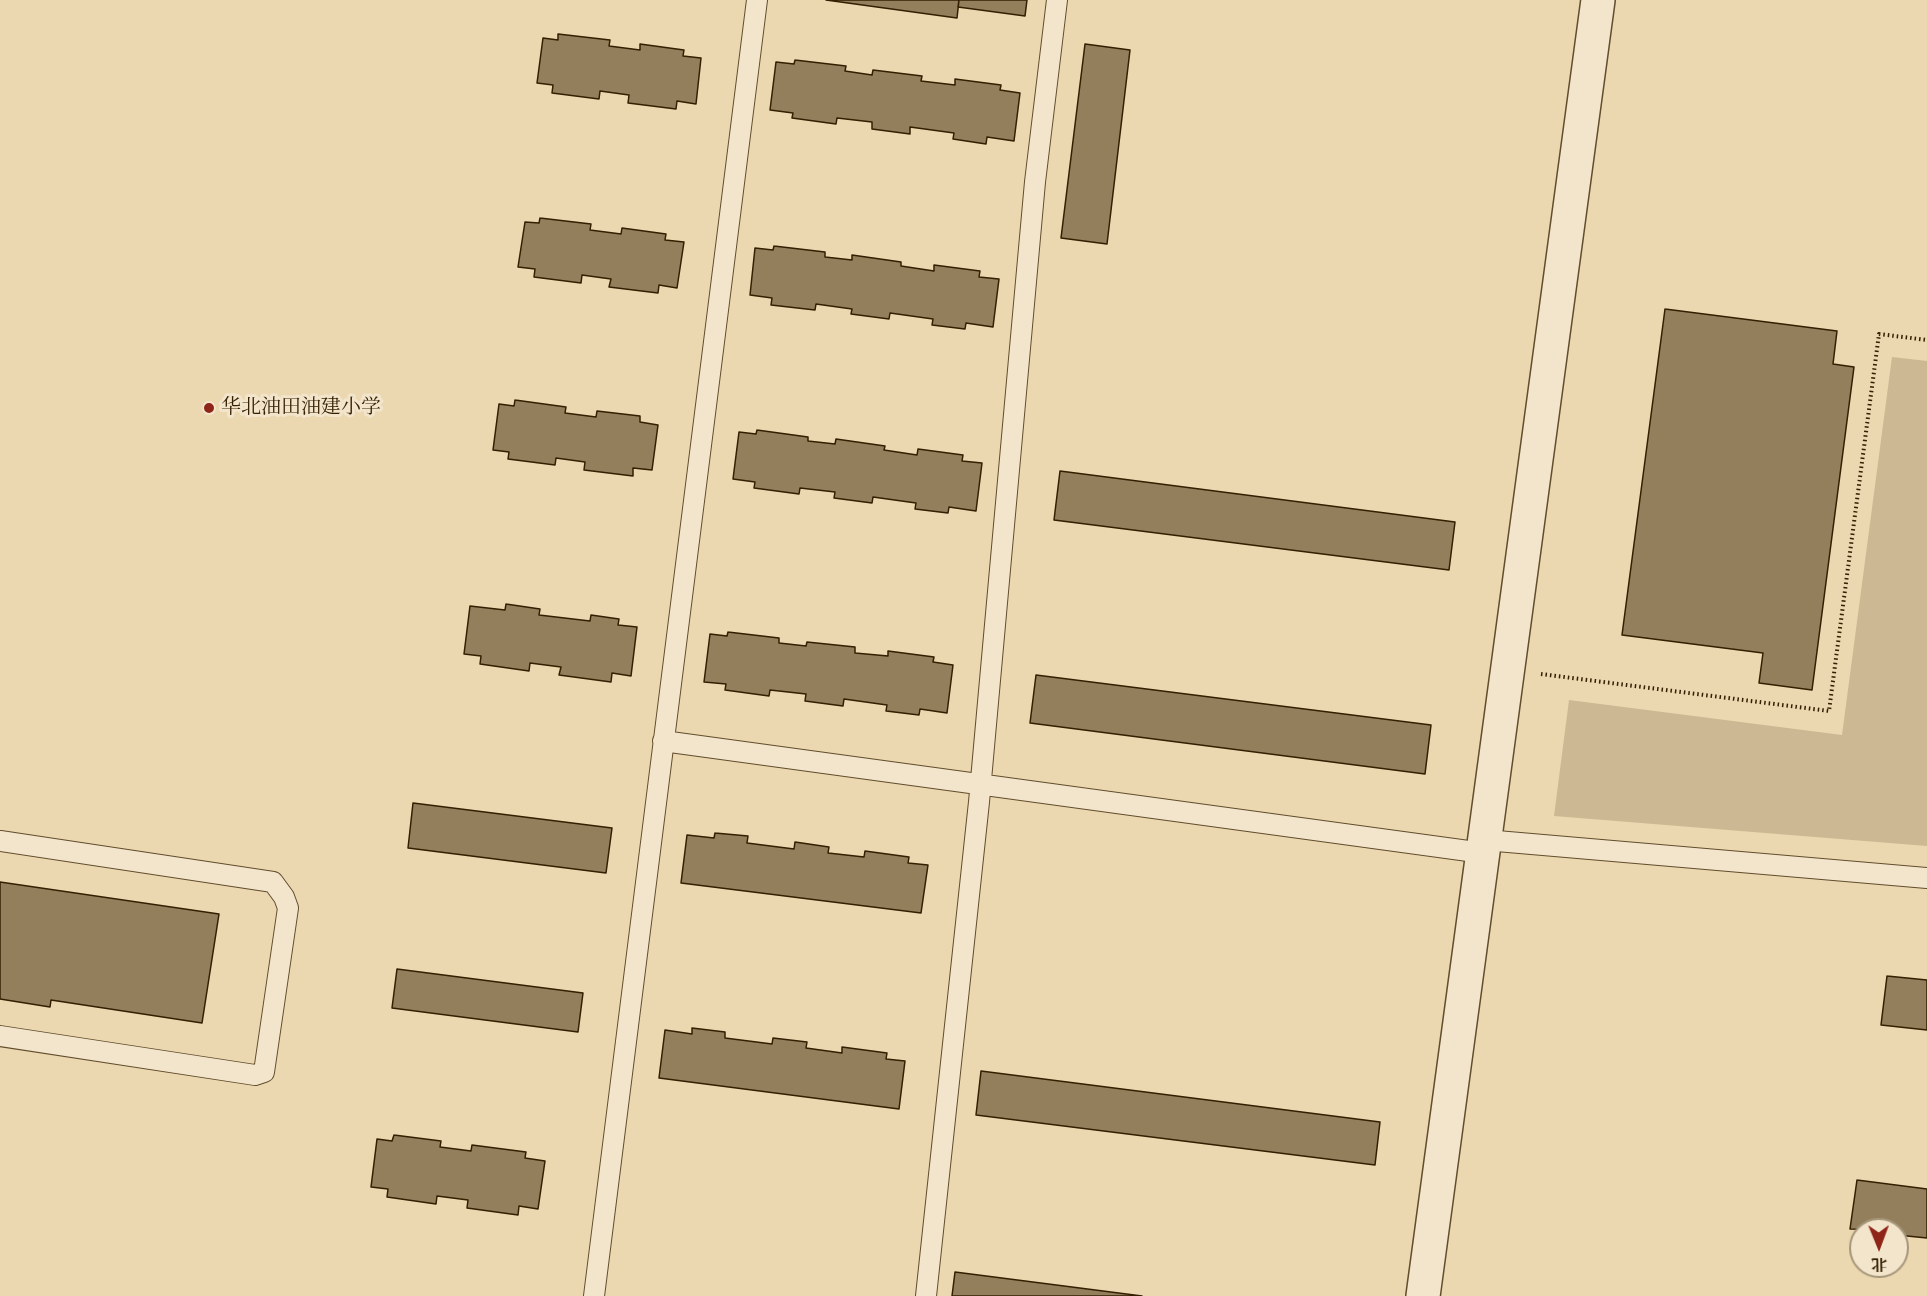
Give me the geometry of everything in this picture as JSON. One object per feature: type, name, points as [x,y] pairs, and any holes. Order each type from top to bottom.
[{"type":"street","points":[[1423,1296],[1598,0]]},
{"type":"lane","points":[[594,1296],[757,0]]},
{"type":"lane","points":[[926,1296],[981,785],[1035,182],[1057,0]]},
{"type":"lane","points":[[663,741],[981,785],[1484,847],[1927,878]]},
{"type":"lane","points":[[0,841],[273,882],[284,897],[288,908],[264,1072],[255,1075],[0,1036]]},
{"type":"path","points":[[1508,669],[1829,711],[1879,334],[1927,340]]},
{"type":"shaded area","points":[[1892,357],[1927,361],[1927,846],[1554,816],[1569,700],[1842,735]]},
{"type":"building","points":[[826,0],[959,0],[957,18]]},
{"type":"building","points":[[959,0],[1027,0],[1025,16],[958,7]]},
{"type":"building","points":[[558,34],[610,40],[609,46],[640,50],[640,44],[684,50],[683,56],[701,58],[696,104],[677,101],[676,109],[628,103],[629,95],[600,91],[599,99],[552,93],[553,85],[537,83],[543,38],[558,40]]},
{"type":"building","points":[[1085,44],[1130,50],[1107,244],[1061,238]]},
{"type":"building","points":[[795,60],[846,66],[845,71],[872,75],[873,70],[922,76],[921,81],[955,85],[955,79],[1001,85],[1000,90],[1020,93],[1014,141],[987,137],[986,144],[953,139],[954,133],[910,127],[910,134],[872,129],[872,122],[837,118],[836,124],[792,118],[793,113],[770,110],[776,62],[794,64]]},
{"type":"building","points":[[540,218],[591,224],[590,230],[621,234],[622,228],[666,234],[665,240],[684,242],[677,288],[659,285],[658,293],[609,287],[611,279],[582,275],[581,283],[534,277],[535,269],[518,267],[525,222],[539,223]]},
{"type":"building","points":[[774,246],[825,252],[825,257],[852,260],[852,255],[901,262],[901,266],[934,271],[934,265],[980,271],[979,277],[999,279],[993,327],[966,323],[965,329],[932,325],[933,319],[890,313],[889,319],[851,314],[852,309],[816,304],[815,310],[771,305],[772,298],[750,295],[755,248],[773,250]]},
{"type":"building","points":[[1665,309],[1837,331],[1833,364],[1854,367],[1812,690],[1759,683],[1763,653],[1622,635]]},
{"type":"building","points":[[515,400],[566,407],[565,413],[596,417],[597,411],[640,416],[640,422],[658,425],[652,470],[633,468],[633,476],[584,470],[585,462],[556,458],[555,465],[508,459],[509,452],[493,450],[499,404],[514,406]]},
{"type":"building","points":[[757,430],[808,437],[808,441],[835,444],[836,439],[885,446],[884,450],[917,455],[918,449],[963,455],[962,461],[982,463],[976,511],[949,507],[948,513],[915,509],[916,503],[873,497],[872,503],[834,498],[835,492],[800,488],[799,494],[754,488],[755,482],[733,479],[739,432],[756,434]]},
{"type":"building","points":[[1060,471],[1455,522],[1449,570],[1054,520]]},
{"type":"building","points":[[506,604],[540,609],[539,615],[590,621],[591,615],[619,619],[618,625],[637,627],[631,676],[612,673],[611,682],[559,675],[561,667],[530,663],[529,671],[480,664],[481,656],[464,654],[470,606],[505,610]]},
{"type":"building","points":[[728,632],[779,638],[779,643],[806,646],[807,642],[855,647],[855,653],[888,656],[888,651],[934,657],[933,662],[953,665],[947,713],[920,709],[919,715],[886,711],[887,705],[844,699],[843,706],[805,701],[806,694],[770,690],[769,696],[725,690],[726,684],[704,682],[710,634],[727,636]]},
{"type":"building","points":[[1036,675],[1431,725],[1425,774],[1030,723]]},
{"type":"building","points":[[413,803],[612,828],[606,873],[408,848]]},
{"type":"building","points":[[715,833],[748,836],[747,843],[794,849],[795,842],[829,847],[828,853],[864,857],[865,851],[909,857],[908,863],[928,865],[921,913],[681,883],[687,835],[714,838]]},
{"type":"building","points":[[0,882],[219,914],[202,1023],[51,1000],[50,1007],[0,999]]},
{"type":"building","points":[[397,969],[583,993],[578,1032],[392,1008]]},
{"type":"building","points":[[1887,976],[1927,980],[1927,1030],[1881,1025]]},
{"type":"building","points":[[692,1028],[725,1032],[725,1038],[772,1044],[773,1038],[807,1042],[806,1048],[842,1053],[842,1047],[887,1053],[886,1059],[905,1061],[899,1109],[659,1078],[665,1030],[692,1034]]},
{"type":"building","points":[[981,1071],[1380,1122],[1375,1165],[976,1115]]},
{"type":"building","points":[[394,1135],[441,1141],[440,1147],[471,1151],[472,1145],[526,1152],[525,1158],[545,1161],[538,1209],[519,1206],[518,1215],[467,1208],[468,1200],[437,1196],[436,1204],[387,1197],[388,1189],[371,1187],[377,1139],[392,1141]]},
{"type":"building","points":[[1857,1180],[1927,1189],[1927,1238],[1909,1236],[1909,1218],[1852,1218]]},
{"type":"building","points":[[955,1272],[1142,1296],[952,1296]]},
{"type":"place","name":"华北油田油建小学","points":[[209,408]]}]
